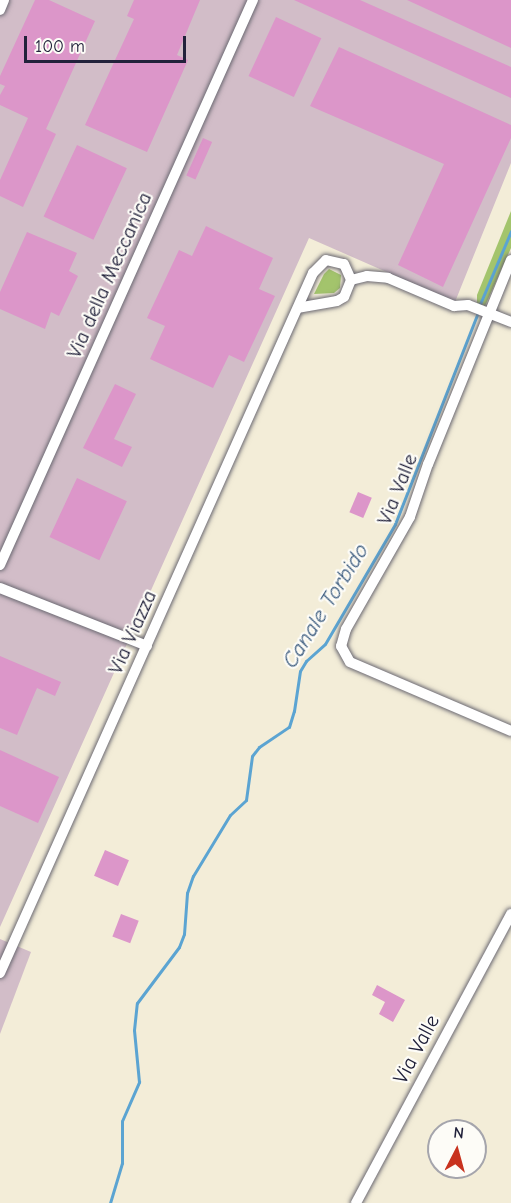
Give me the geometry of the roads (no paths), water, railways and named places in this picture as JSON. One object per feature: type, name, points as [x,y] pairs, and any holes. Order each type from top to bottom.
[{"type":"street","points":[[0,10],[4,0]]},
{"type":"street","name":"Via della Meccanica","points":[[0,565],[253,0]]},
{"type":"street","name":"Via Viazza","points":[[0,973],[312,273],[326,260],[344,264],[351,280]]},
{"type":"street","name":"Via Valle","points":[[511,260],[428,464],[410,517],[346,629],[341,646],[350,662],[511,732]]},
{"type":"street","points":[[298,308],[337,301],[344,297],[351,280],[367,276],[388,278],[454,306],[468,305],[511,322]]},
{"type":"street","points":[[0,588],[147,646]]},
{"type":"street","name":"Via Valle","points":[[356,1203],[511,914]]},
{"type":"waterway","name":"Canale Torbido","points":[[480,304],[511,231]]},
{"type":"waterway","name":"Canale Torbido","points":[[110,1203],[122,1163],[122,1121],[139,1082],[134,1030],[137,1003],[179,947],[184,934],[187,893],[193,876],[230,815],[246,800],[252,756],[259,747],[289,727],[294,711],[300,671],[306,661],[325,644],[395,524],[478,312]]}]
